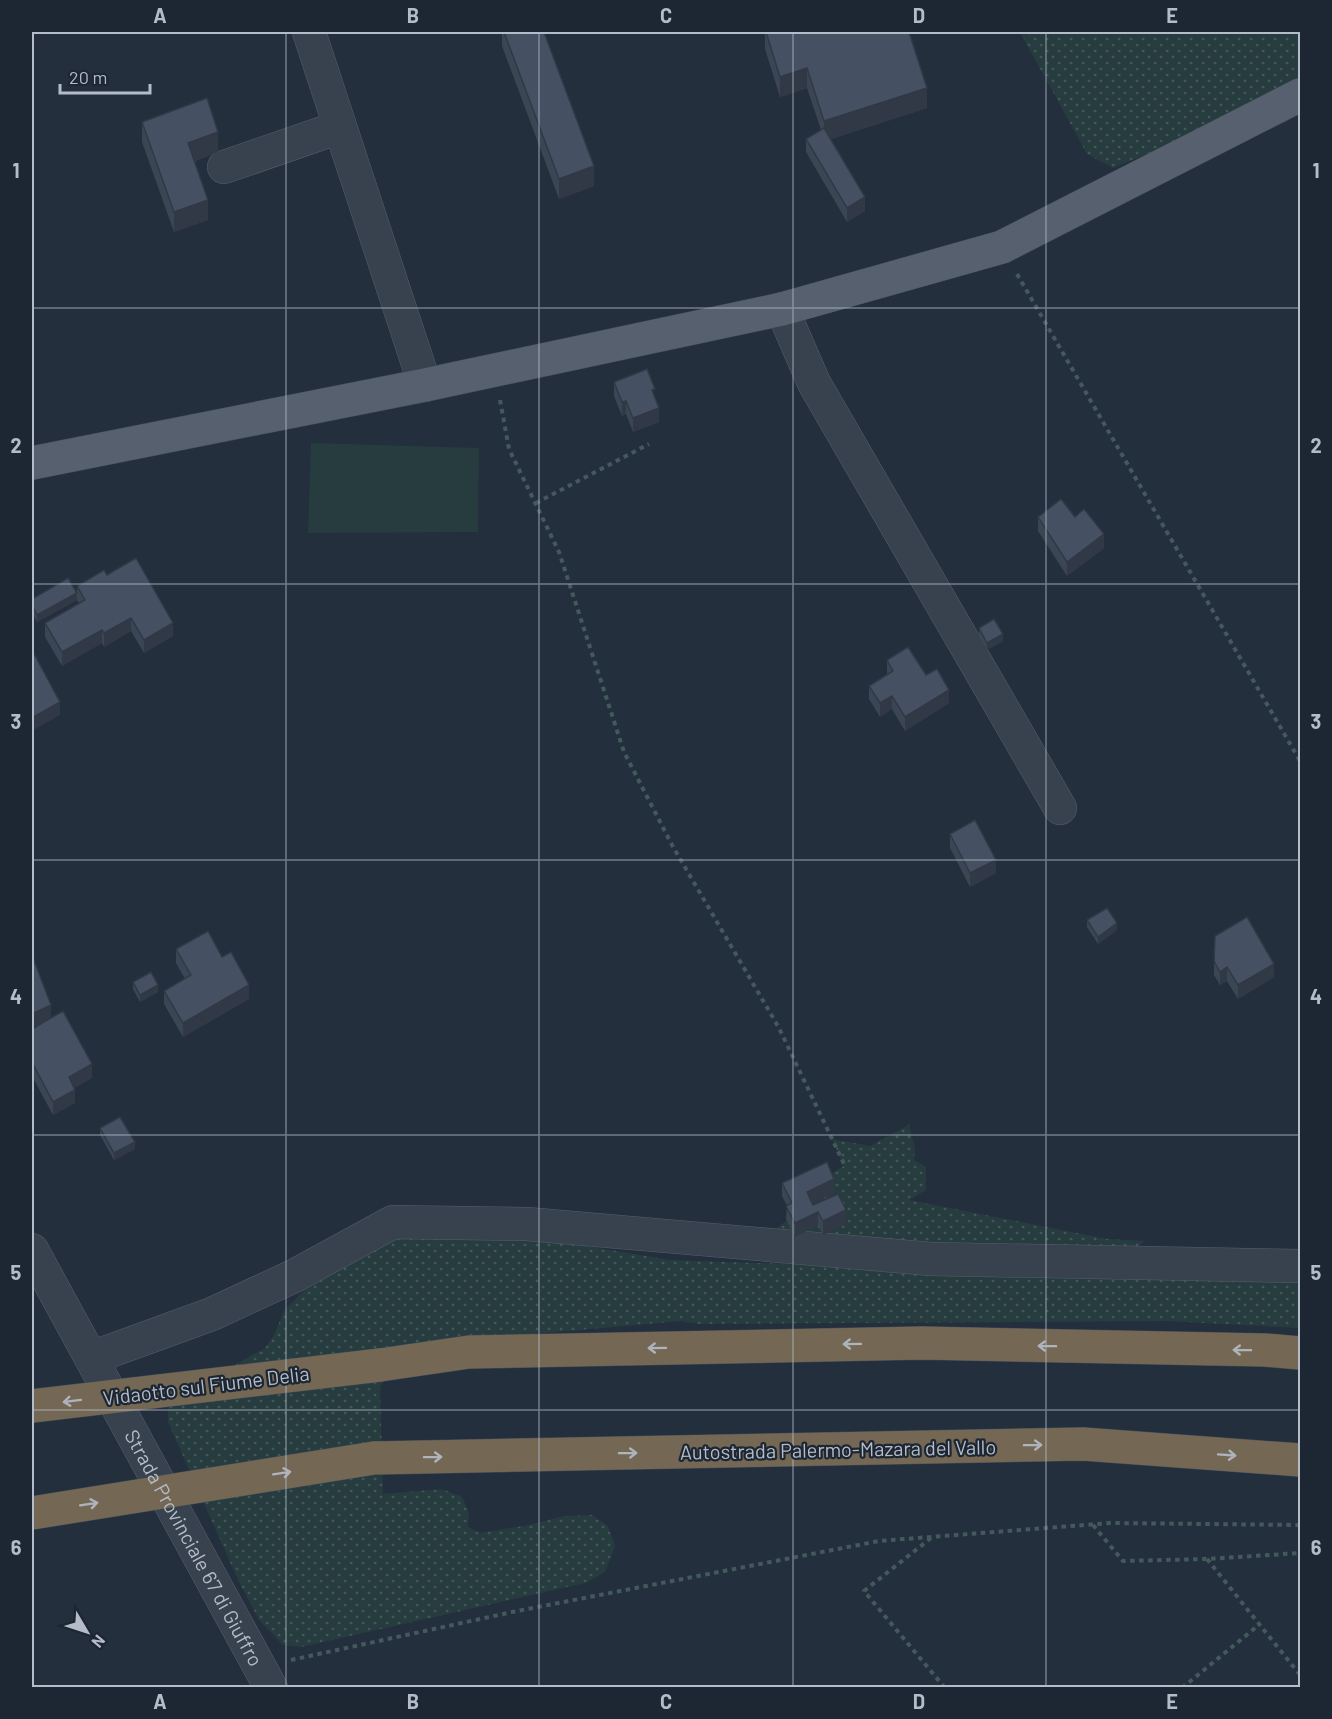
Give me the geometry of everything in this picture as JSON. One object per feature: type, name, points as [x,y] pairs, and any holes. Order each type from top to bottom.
[{"type":"highway","name":"Vidaotto sul Fiume Delia","points":[[32,1406],[380,1365],[469,1352],[910,1343],[1265,1350],[1300,1353]]},
{"type":"highway","name":"Autostrada Palermo-Mazara del Vallo","points":[[32,1513],[374,1458],[1083,1444],[1300,1460]]},
{"type":"main road","points":[[32,463],[425,385],[782,309],[1002,247],[1300,95]]},
{"type":"street","points":[[309,32],[425,385]]},
{"type":"street","points":[[224,167],[340,127]]},
{"type":"street","points":[[782,309],[814,383],[1060,808]]},
{"type":"street","points":[[91,1358],[212,1314],[294,1276],[393,1222],[527,1224],[931,1259],[1300,1266]]},
{"type":"street","name":"Strada Provinciale 67 di Giuffro","points":[[32,1250],[266,1677]]},
{"type":"path","points":[[1002,247],[1300,761]]},
{"type":"path","points":[[495,370],[509,449],[559,552],[624,752],[672,845],[779,1028],[844,1166]]},
{"type":"path","points":[[536,504],[649,444]]},
{"type":"path","points":[[266,1677],[506,1613],[879,1541],[1110,1523],[1300,1525]]},
{"type":"path","points":[[1093,1524],[1123,1561],[1300,1553]]},
{"type":"path","points":[[932,1537],[864,1591],[945,1688]]},
{"type":"path","points":[[1207,1559],[1300,1675]]},
{"type":"path","points":[[1182,1688],[1260,1624]]},
{"type":"green space","points":[[1020,32],[1300,32],[1300,80],[1197,133],[1113,168],[1087,154]]},
{"type":"green space","points":[[311,443],[479,448],[478,532],[308,533]]},
{"type":"green space","points":[[909,1125],[915,1149],[914,1160],[926,1167],[926,1190],[909,1200],[1107,1239],[1145,1241],[1130,1252],[786,1238],[775,1229],[792,1217],[782,1196],[844,1166],[832,1139],[870,1146]]},
{"type":"green space","points":[[409,1232],[563,1242],[670,1260],[1300,1275],[1300,1328],[1167,1321],[699,1324],[681,1321],[407,1345],[380,1387],[383,1494],[442,1489],[462,1497],[469,1513],[468,1527],[480,1533],[529,1525],[564,1516],[592,1515],[608,1526],[615,1546],[605,1572],[585,1583],[301,1647],[283,1645],[259,1620],[238,1580],[168,1422],[168,1403],[265,1348],[274,1335],[284,1311],[318,1275]]},
{"type":"building","points":[[504,32],[544,32],[594,166],[559,179]]},
{"type":"building","points":[[766,32],[909,32],[927,88],[824,121],[807,68],[780,77]]},
{"type":"building","points":[[207,98],[218,132],[188,143],[208,200],[174,212],[142,122]]},
{"type":"building","points":[[824,128],[865,197],[847,208],[806,139]]},
{"type":"building","points":[[647,369],[659,408],[633,418],[626,401],[622,402],[614,382]]},
{"type":"building","points":[[1061,499],[1075,517],[1084,509],[1104,534],[1067,562],[1038,517]]},
{"type":"building","points":[[136,558],[173,623],[144,640],[131,618],[104,633],[102,630],[62,652],[45,623],[85,600],[77,586],[104,570],[107,575]]},
{"type":"building","points":[[68,578],[77,593],[37,615],[32,599]]},
{"type":"building","points":[[994,619],[1003,634],[987,643],[979,628]]},
{"type":"building","points":[[908,647],[926,675],[937,669],[949,690],[905,717],[892,696],[880,703],[869,686],[893,671],[887,660]]},
{"type":"building","points":[[32,650],[60,702],[32,718]]},
{"type":"building","points":[[975,820],[996,860],[970,873],[950,834]]},
{"type":"building","points":[[1107,908],[1117,923],[1098,937],[1087,920]]},
{"type":"building","points":[[1247,917],[1274,964],[1238,985],[1227,967],[1220,972],[1214,961],[1215,936]]},
{"type":"building","points":[[208,931],[222,957],[231,952],[249,985],[183,1023],[164,991],[191,975],[176,949]]},
{"type":"building","points":[[32,955],[51,1005],[32,1014]]},
{"type":"building","points":[[151,972],[158,985],[140,995],[133,982]]},
{"type":"building","points":[[63,1011],[92,1064],[69,1077],[75,1090],[53,1102],[32,1062],[32,1029]]},
{"type":"building","points":[[120,1117],[135,1142],[114,1153],[100,1128]]},
{"type":"building","points":[[827,1162],[834,1179],[807,1192],[813,1205],[838,1194],[846,1210],[823,1221],[818,1212],[795,1223],[786,1206],[792,1203],[782,1183]]}]
